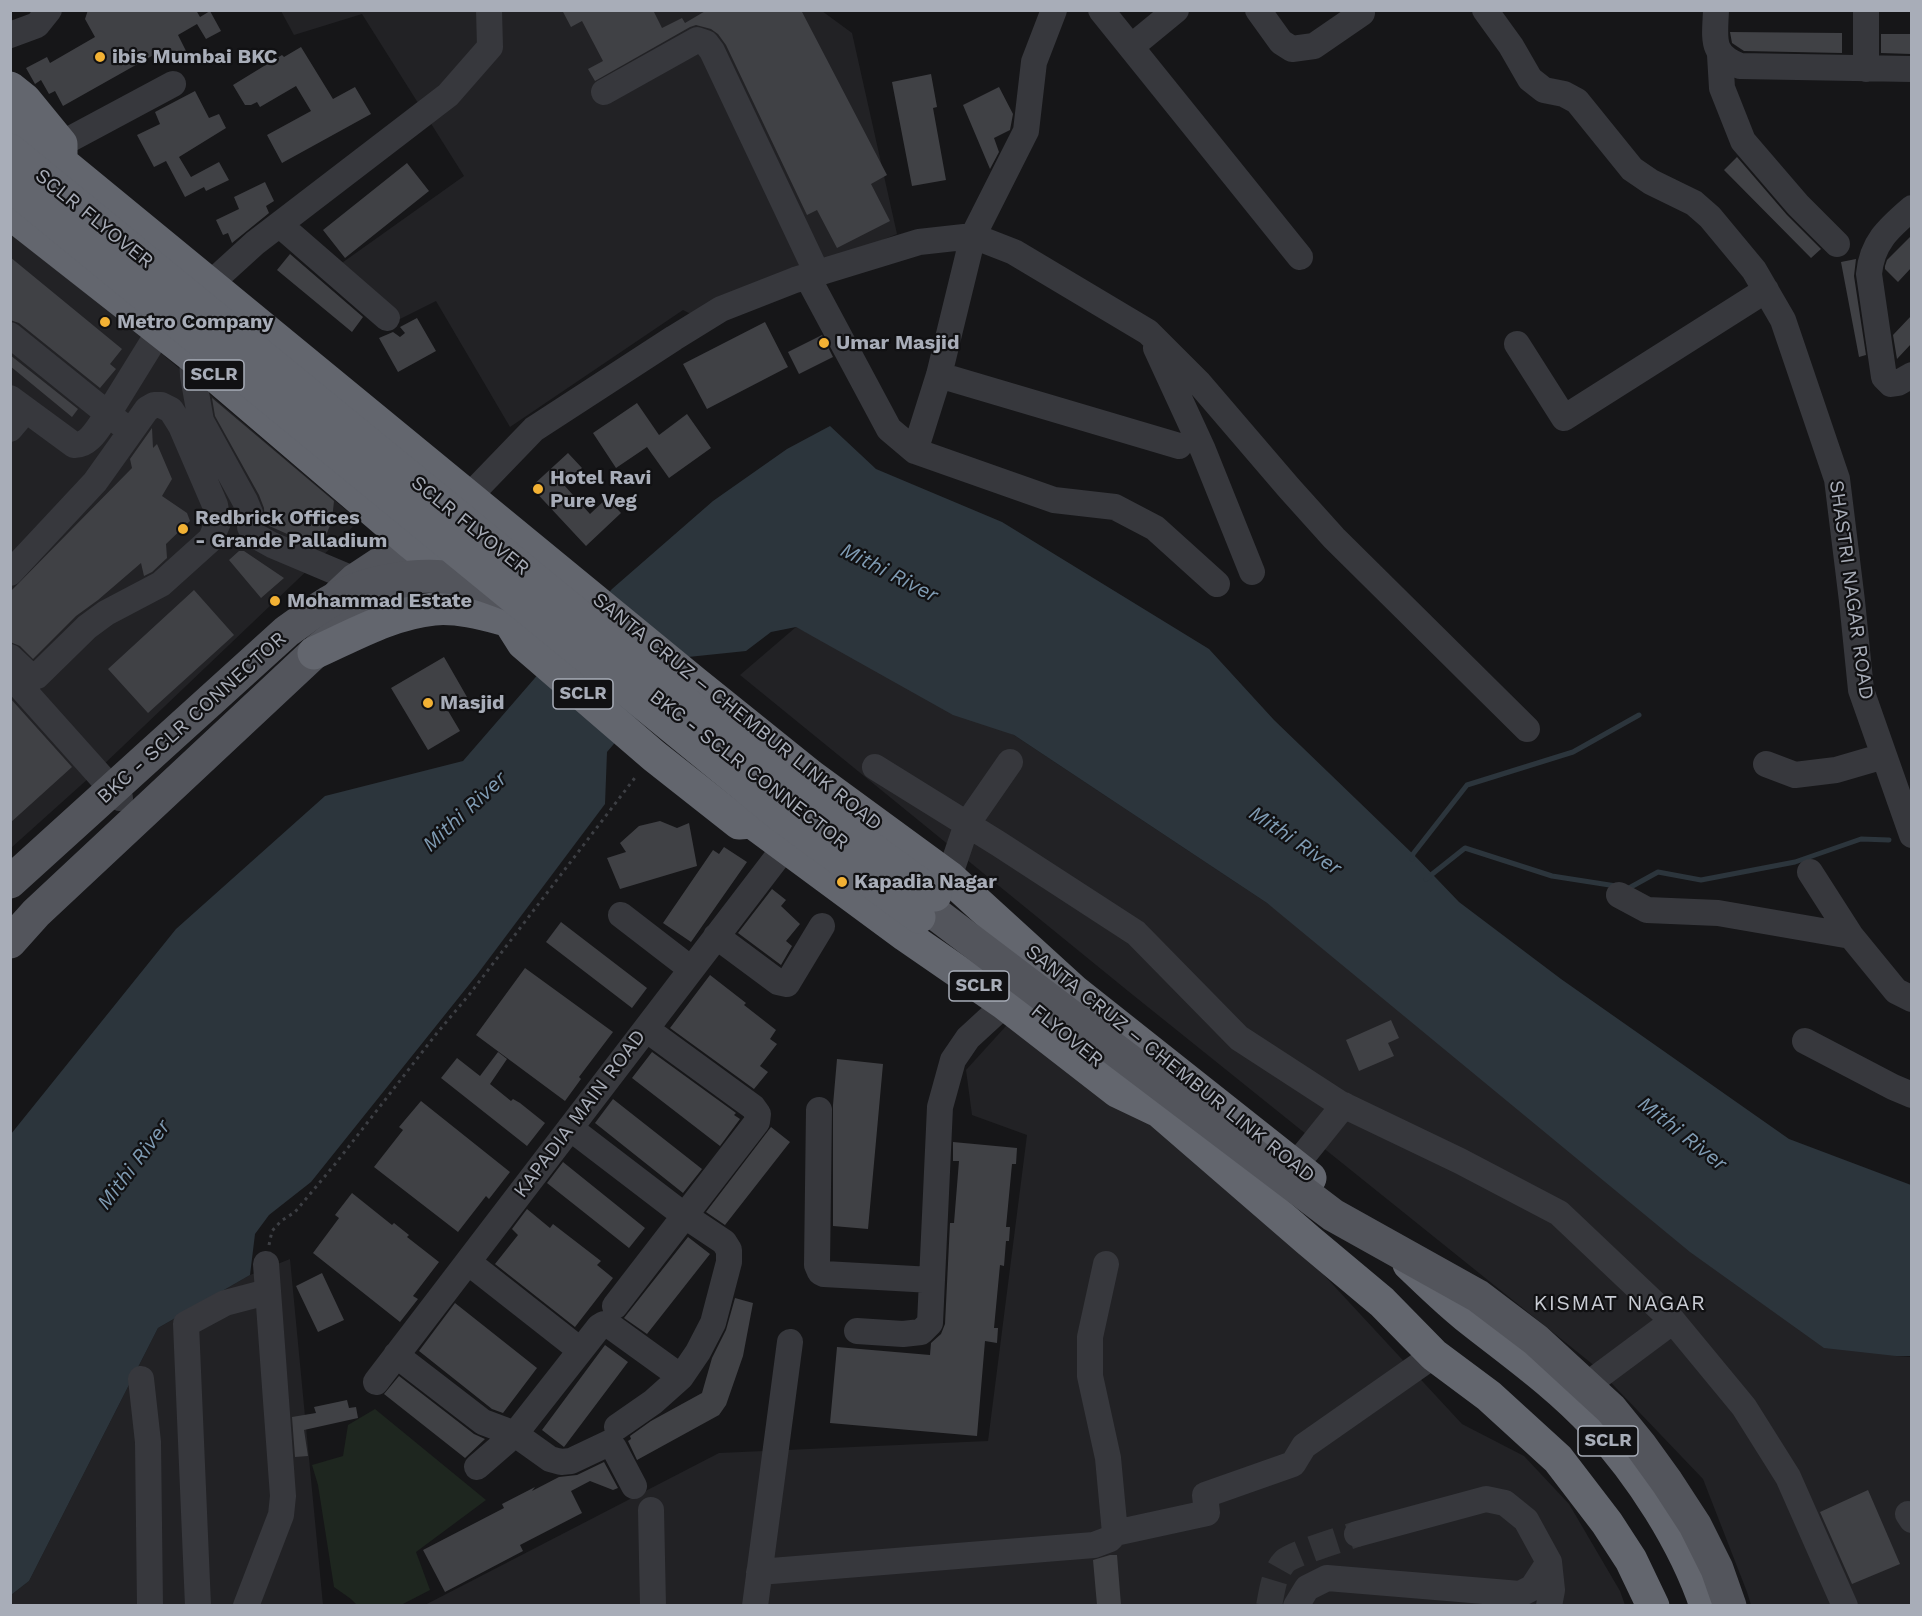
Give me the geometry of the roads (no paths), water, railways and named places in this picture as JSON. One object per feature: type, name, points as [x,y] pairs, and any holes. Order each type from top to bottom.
[{"type":"highway","name":"SANTA CRUZ – CHEMBUR LINK ROAD","points":[[10,88],[25,100],[61,153],[210,284],[472,493],[587,593],[796,764],[934,896]]},
{"type":"highway","points":[[10,121],[61,153]]},
{"type":"highway","name":"SCLR FLYOVER","points":[[10,150],[797,794],[934,896]]},
{"type":"highway","points":[[10,185],[780,816],[934,896]]},
{"type":"highway","name":"SCLR","points":[[10,213],[192,356],[517,630],[739,823],[752,822],[905,935],[1005,1004],[1117,1091],[1159,1111],[1382,1302],[1448,1335],[1521,1358],[1595,1425],[1623,1460],[1675,1536],[1696,1578],[1706,1605]]},
{"type":"highway","points":[[314,653],[374,626],[406,615],[436,609],[476,612],[517,630]]},
{"type":"highway","points":[[752,822],[796,764]]},
{"type":"highway","name":"FLYOVER","points":[[934,896],[1074,991]]},
{"type":"highway","name":"FLYOVER","points":[[934,896],[1159,1111]]},
{"type":"highway","name":"SANTA CRUZ – CHEMBUR LINK ROAD","points":[[1074,991],[1338,1201],[1484,1287],[1542,1332],[1595,1379],[1649,1439],[1704,1519],[1727,1564],[1742,1605]]},
{"type":"highway","name":"SCLR","points":[[1338,1201],[1448,1335],[1504,1378],[1575,1443],[1645,1539],[1671,1588],[1677,1605]]},
{"type":"highway","points":[[1448,1335],[1489,1396],[1558,1459],[1607,1523],[1630,1560],[1653,1605]]},
{"type":"main road","points":[[10,900],[120,798],[203,739],[314,653],[421,550],[472,493]]},
{"type":"main road","points":[[10,942],[355,580],[421,550]]},
{"type":"main road","name":"BKC - SCLR CONNECTOR","points":[[10,882],[287,632],[337,597],[365,586],[408,577],[444,577],[462,580],[507,594],[569,625],[789,805],[927,906],[1334,1215],[1478,1296],[1536,1340],[1611,1409],[1648,1455],[1695,1525],[1717,1569],[1730,1605]]},
{"type":"street","points":[[210,284],[255,243],[448,95],[490,47],[489,10]]},
{"type":"street","points":[[915,452],[939,375],[972,236],[1026,131],[1034,62],[1054,10]]},
{"type":"street","points":[[1101,10],[1300,257]]},
{"type":"street","points":[[1131,47],[1176,10]]},
{"type":"street","points":[[1258,10],[1281,42],[1292,49],[1314,46],[1362,13]]},
{"type":"street","name":"SHASTRI NAGAR ROAD","points":[[1485,10],[1511,46],[1530,79],[1544,90],[1564,94],[1577,101],[1632,169],[1651,182],[1694,203],[1710,217],[1754,270],[1784,320],[1837,478],[1861,690],[1911,835]]},
{"type":"street","points":[[1716,10],[1715,43],[1720,55],[1722,88],[1743,141],[1798,205],[1838,244]]},
{"type":"street","points":[[1866,10],[1866,69]]},
{"type":"street","points":[[10,35],[36,15]]},
{"type":"street","points":[[604,92],[697,40],[706,43],[712,51],[812,274],[888,429],[915,452],[1054,500],[1115,507],[1155,528],[1217,584]]},
{"type":"street","points":[[1720,55],[1740,66],[1911,69]]},
{"type":"street","points":[[61,153],[173,84]]},
{"type":"street","points":[[1911,208],[1891,226],[1877,244],[1871,259],[1869,274],[1884,377],[1891,384],[1898,383],[1911,375]]},
{"type":"street","points":[[280,225],[387,318]]},
{"type":"street","points":[[472,493],[534,429],[721,309],[812,274],[919,242],[972,236],[1014,252],[1148,332],[1199,383],[1334,538],[1527,729]]},
{"type":"street","points":[[1517,344],[1564,418],[1766,290]]},
{"type":"street","points":[[16,412],[74,445],[87,442],[108,414],[160,330]]},
{"type":"street","points":[[1148,332],[1203,450],[1252,572]]},
{"type":"street","points":[[10,334],[131,432]]},
{"type":"street","points":[[192,356],[201,421],[248,507],[250,527],[254,535],[272,545],[355,580]]},
{"type":"street","points":[[939,375],[1179,446]]},
{"type":"street","points":[[10,573],[95,482],[147,409],[154,405],[161,405],[171,410],[181,426],[215,505],[218,522],[211,539],[161,584],[106,613],[87,627],[37,676],[29,675],[10,657]]},
{"type":"street","points":[[10,675],[120,798]]},
{"type":"street","points":[[1766,764],[1795,775],[1836,770],[1884,756]]},
{"type":"street","points":[[934,896],[967,824],[1010,762]]},
{"type":"street","points":[[875,767],[1136,933],[1239,1038],[1344,1105],[1460,1161],[1559,1213],[1672,1322],[1744,1407],[1788,1477],[1845,1605]]},
{"type":"street","name":"KAPADIA MAIN ROAD","points":[[376,1382],[784,847]]},
{"type":"street","points":[[1810,872],[1851,936],[1896,991],[1911,999]]},
{"type":"street","points":[[1619,895],[1647,910],[1718,913],[1851,936]]},
{"type":"street","points":[[621,915],[691,969]]},
{"type":"street","points":[[716,936],[778,982],[787,984],[822,926]]},
{"type":"street","points":[[857,1332],[903,1334],[921,1332],[930,1323],[940,1107],[953,1060],[968,1038],[1005,1004]]},
{"type":"street","points":[[615,1306],[757,1122],[758,1114],[753,1107],[646,1029]]},
{"type":"street","points":[[1805,1041],[1911,1095]]},
{"type":"street","points":[[1295,1166],[1344,1105]]},
{"type":"street","points":[[819,1110],[817,1265],[820,1272],[932,1280]]},
{"type":"street","points":[[570,1128],[685,1216],[723,1242],[729,1250],[729,1262],[712,1323],[698,1352],[681,1377],[653,1402],[617,1427]]},
{"type":"street","points":[[468,1262],[580,1350]]},
{"type":"street","points":[[246,1605],[281,1515],[283,1496],[266,1264]]},
{"type":"street","points":[[1106,1264],[1090,1337],[1090,1376],[1108,1458],[1115,1533]]},
{"type":"street","points":[[198,1605],[186,1324],[225,1304],[267,1292]]},
{"type":"street","points":[[1595,1379],[1672,1322]]},
{"type":"street","points":[[477,1467],[515,1434],[580,1350],[604,1324],[609,1324],[681,1377]]},
{"type":"street","points":[[759,1572],[1094,1545],[1110,1539],[1115,1533],[1207,1513],[1205,1495],[1293,1464],[1304,1446],[1448,1335]]},
{"type":"street","points":[[755,1605],[790,1342]]},
{"type":"street","points":[[396,1355],[483,1422],[515,1434],[550,1459],[561,1462],[571,1461],[609,1443],[614,1448],[634,1486]]},
{"type":"street","points":[[141,1379],[148,1442],[150,1605]]},
{"type":"street","points":[[1357,1534],[1486,1499],[1505,1503],[1526,1520],[1549,1562],[1552,1590],[1549,1605]]},
{"type":"street","points":[[651,1510],[653,1605]]},
{"type":"street","points":[[1296,1605],[1307,1588],[1327,1578],[1520,1594],[1532,1588],[1549,1562]]},
{"type":"water","name":"Mithi River","points":[[830,426],[876,469],[1002,522],[1209,649],[1274,720],[1413,854],[1459,902],[1561,979],[1789,1139],[1911,1185],[1911,1356],[1824,1348],[1690,1252],[1267,903],[1014,735],[953,715],[796,627],[771,632],[746,651],[688,657],[607,752],[605,804],[476,976],[311,1182],[269,1215],[255,1234],[250,1275],[158,1328],[29,1581],[11,1595],[11,1134],[176,929],[325,796],[463,761],[612,589],[713,501],[787,449]]},
{"type":"waterway","points":[[1412,859],[1413,854],[1467,785],[1573,752],[1639,715]]},
{"type":"waterway","points":[[1625,888],[1658,872],[1701,880],[1795,862],[1861,839],[1889,840]]},
{"type":"waterway","points":[[1426,879],[1465,848],[1552,876],[1616,886]]},
{"type":"tunnel","points":[[1269,1606],[1276,1576],[1285,1561],[1308,1550],[1357,1534]]},
{"type":"place","name":"ibis Mumbai BKC","points":[[100,57]]},
{"type":"place","name":"Metro Company","points":[[105,322]]},
{"type":"place","name":"Umar Masjid","points":[[824,343]]},
{"type":"place","name":"Hotel Ravi Pure Veg","points":[[538,489]]},
{"type":"place","name":"Redbrick Offices - Grande Palladium","points":[[183,529]]},
{"type":"place","name":"Mohammad Estate","points":[[275,601]]},
{"type":"place","name":"Masjid","points":[[428,703]]},
{"type":"place","name":"Kapadia Nagar","points":[[842,882]]},
{"type":"district","name":"KISMAT NAGAR","points":[[1620,1304]]}]
